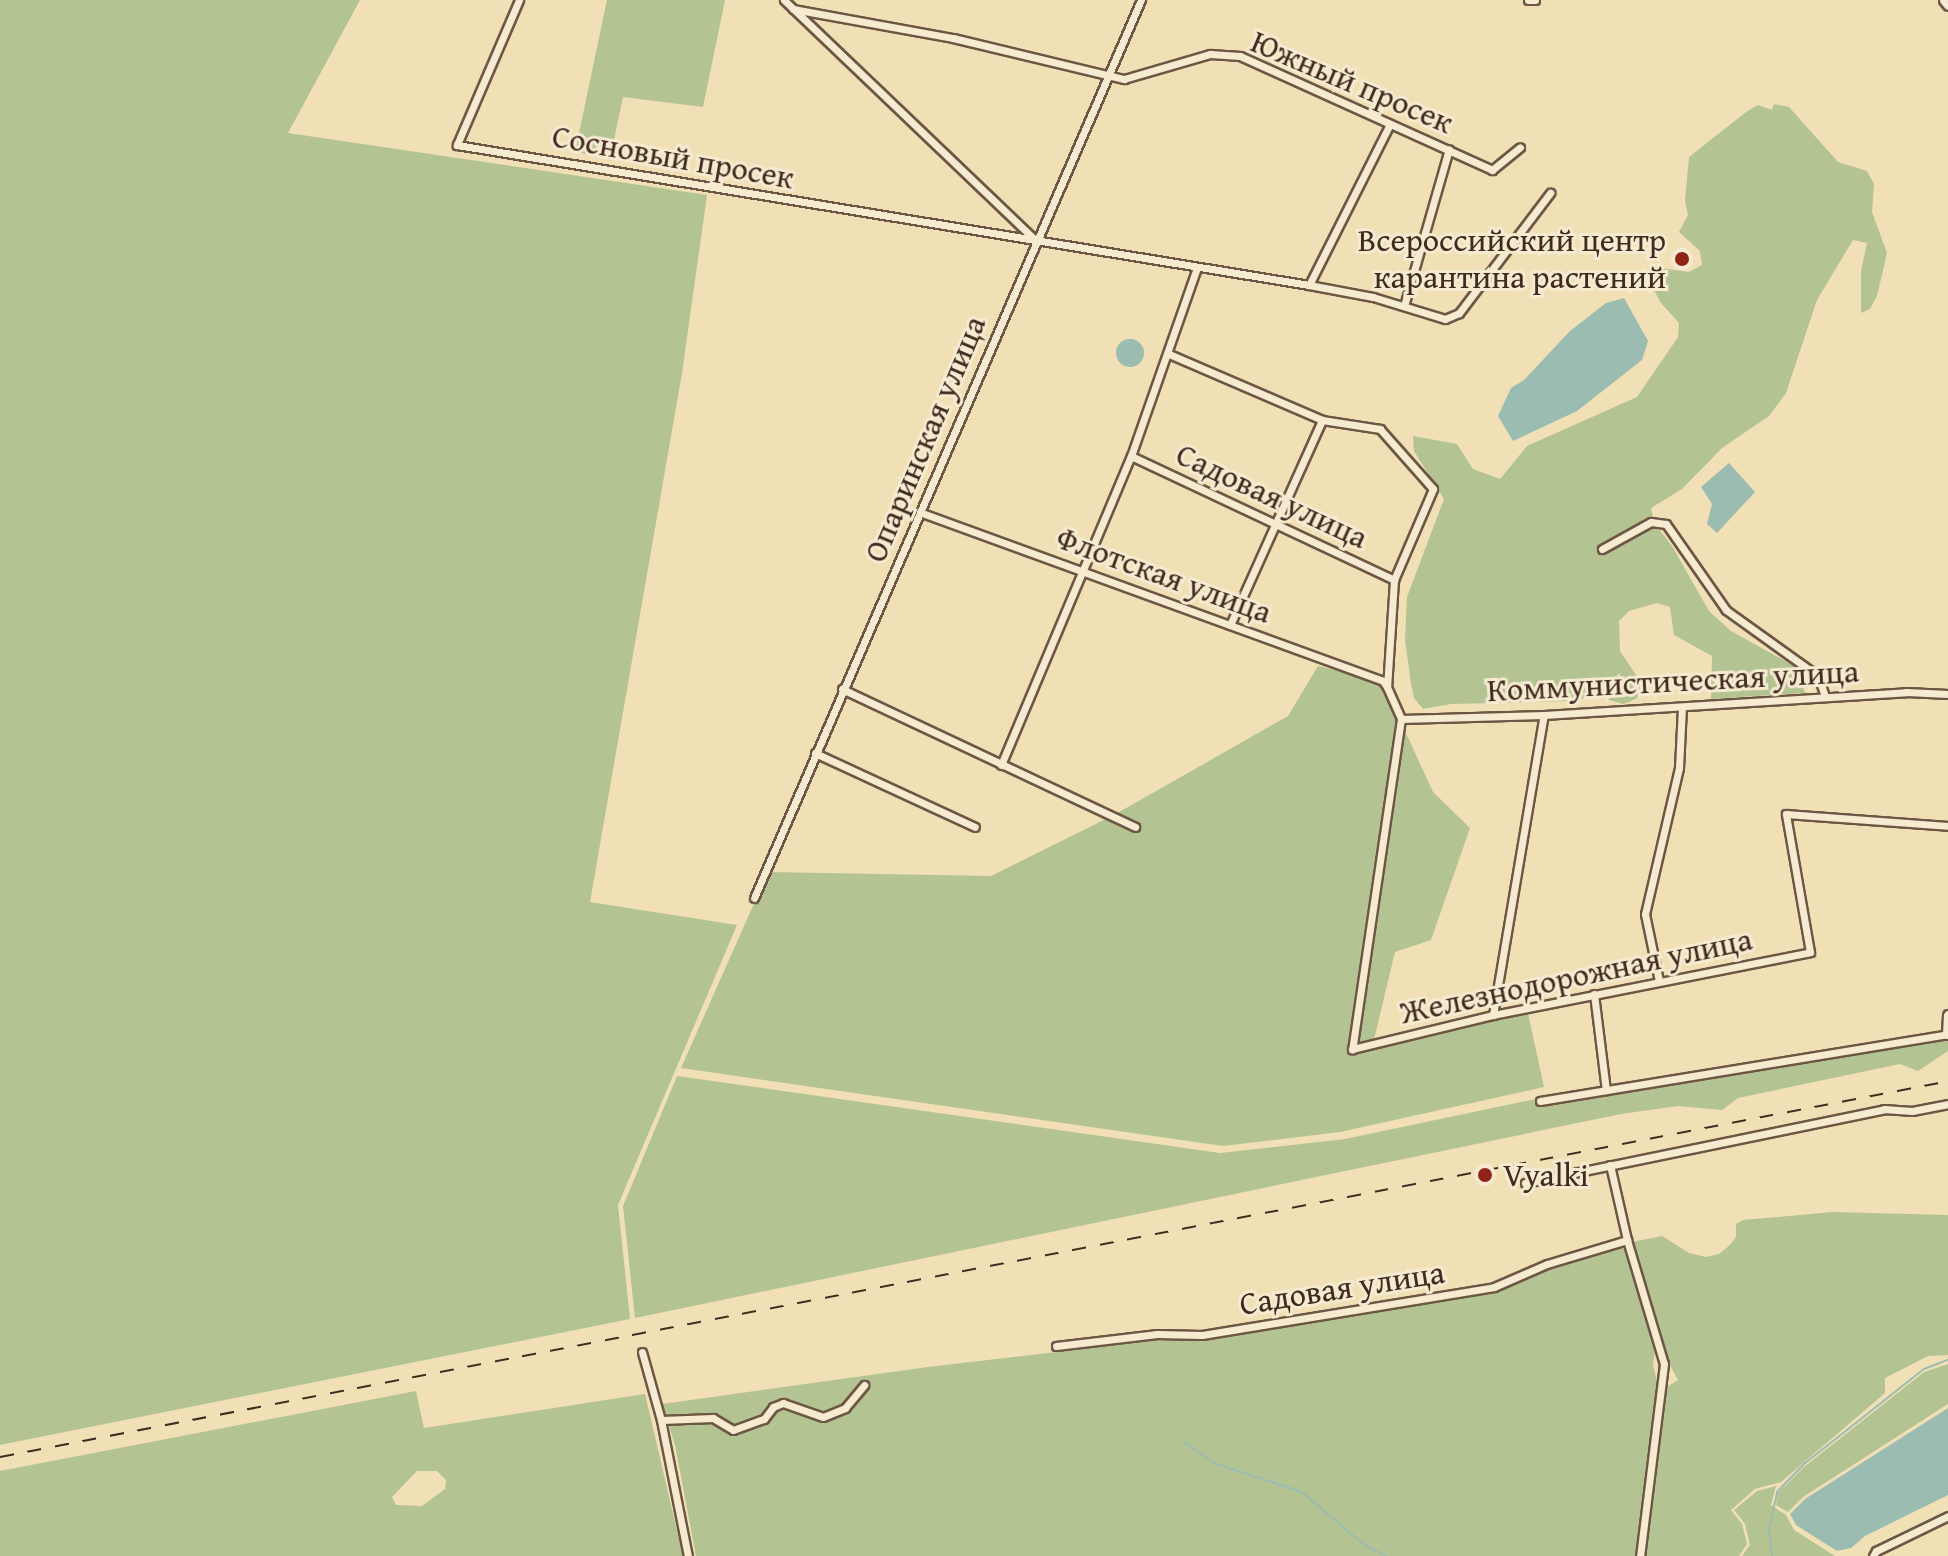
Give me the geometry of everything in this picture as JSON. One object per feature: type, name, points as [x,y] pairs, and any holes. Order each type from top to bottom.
[{"type":"street","name":"Сосновый просек","points":[[519,0],[457,145],[1036,241]]},
{"type":"street","points":[[784,0],[1036,241],[1309,285],[1404,306],[1445,319],[1459,313],[1550,193]]},
{"type":"street","name":"Опаринская улица","points":[[754,898],[1141,0]]},
{"type":"street","points":[[1528,0],[1535,0]]},
{"type":"street","points":[[1944,0],[1948,5]]},
{"type":"street","name":"Южный просек","points":[[793,9],[953,38],[1124,79],[1210,54],[1240,56],[1492,170],[1520,147]]},
{"type":"street","points":[[1309,285],[1389,126]]},
{"type":"street","points":[[1404,306],[1449,149]]},
{"type":"street","points":[[1001,765],[1131,456],[1197,268]]},
{"type":"street","points":[[1169,354],[1322,420],[1380,429],[1433,489],[1394,580],[1387,687],[1401,719]]},
{"type":"street","points":[[1230,625],[1322,420]]},
{"type":"street","name":"Садовая улица","points":[[1131,456],[1394,580]]},
{"type":"street","name":"Флотская улица","points":[[922,513],[1383,681],[1387,687]]},
{"type":"street","points":[[1602,549],[1651,522],[1666,524],[1726,610],[1818,676],[1825,696]]},
{"type":"street","points":[[842,689],[1135,827]]},
{"type":"street","name":"Коммунистическая улица","points":[[1401,719],[1544,715],[1906,692],[1948,694]]},
{"type":"street","points":[[1659,981],[1645,914],[1679,768],[1682,707]]},
{"type":"street","points":[[1493,1015],[1544,715]]},
{"type":"street","name":"Железнодорожная улица","points":[[1401,719],[1352,1049],[1493,1015],[1810,952],[1786,814],[1948,826]]},
{"type":"street","points":[[815,753],[975,827]]},
{"type":"street","points":[[1594,994],[1606,1090]]},
{"type":"street","points":[[1540,1101],[1947,1034],[1948,1015]]},
{"type":"street","points":[[1525,1183],[1884,1109],[1912,1111],[1948,1104]]},
{"type":"street","points":[[1610,1165],[1627,1240],[1664,1364],[1640,1556]]},
{"type":"street","name":"Садовая улица","points":[[1056,1346],[1157,1334],[1202,1335],[1494,1287],[1547,1264],[1627,1240]]},
{"type":"street","points":[[642,1352],[661,1420],[688,1556]]},
{"type":"street","points":[[661,1420],[713,1418],[733,1430],[764,1419],[773,1407],[783,1403],[823,1417],[845,1408],[864,1385]]},
{"type":"street","points":[[1873,1556],[1876,1551],[1948,1516]]},
{"type":"green space","points":[[0,0],[360,0],[288,133],[707,195],[682,373],[590,902],[737,925],[618,1205],[630,1319],[0,1445]]},
{"type":"green space","points":[[607,0],[725,0],[703,107],[623,97],[610,158],[575,152]]},
{"type":"green space","points":[[1774,104],[1789,107],[1838,162],[1867,171],[1874,184],[1872,212],[1887,253],[1877,296],[1870,309],[1861,313],[1861,271],[1867,243],[1853,240],[1817,300],[1786,393],[1769,416],[1722,448],[1682,489],[1651,508],[1654,523],[1672,546],[1709,611],[1731,631],[1796,667],[1805,693],[1711,699],[1712,656],[1674,635],[1670,607],[1657,603],[1629,611],[1619,621],[1620,651],[1644,687],[1636,699],[1623,704],[1596,696],[1572,701],[1451,704],[1423,709],[1414,698],[1411,684],[1405,640],[1407,597],[1444,499],[1414,451],[1413,436],[1457,444],[1473,469],[1500,479],[1527,446],[1637,397],[1678,337],[1679,323],[1660,302],[1648,277],[1660,268],[1689,272],[1702,265],[1700,251],[1679,232],[1688,215],[1685,201],[1689,157],[1746,112],[1758,105],[1772,110]]},
{"type":"green space","points":[[1318,666],[1382,681],[1433,792],[1470,828],[1431,940],[1395,952],[1372,1048],[1528,1013],[1544,1087],[1340,1132],[1223,1146],[681,1068],[768,872],[991,876],[1114,815],[1288,716]]},
{"type":"green space","points":[[1948,1036],[1948,1051],[1918,1071],[1900,1064],[1738,1098],[1722,1110],[1678,1106],[1621,1114],[635,1318],[623,1206],[677,1076],[1220,1153],[1345,1139],[1607,1084],[1786,1062]]},
{"type":"green space","points":[[1833,1212],[1948,1215],[1948,1355],[1928,1356],[1885,1378],[1885,1393],[1781,1482],[1755,1489],[1731,1510],[1742,1524],[1747,1544],[1739,1556],[1643,1556],[1664,1389],[1678,1380],[1667,1360],[1632,1242],[1662,1236],[1689,1253],[1706,1257],[1719,1254],[1730,1245],[1736,1237],[1736,1224],[1743,1220]]},
{"type":"green space","points":[[1616,1248],[1625,1249],[1655,1350],[1653,1365],[1658,1385],[1635,1556],[696,1556],[675,1445],[662,1404],[928,1367],[1158,1340],[1207,1340],[1496,1291],[1549,1268]]},
{"type":"green space","points":[[1948,1364],[1948,1404],[1803,1497],[1788,1512],[1776,1505],[1778,1493],[1804,1467],[1924,1372]]},
{"type":"green space","points":[[416,1391],[424,1428],[645,1394],[683,1556],[0,1556],[0,1471]],"holes":[[[417,1471],[437,1471],[446,1480],[445,1489],[422,1506],[396,1505],[392,1497]]]},
{"type":"green space","points":[[1776,1486],[1771,1505],[1786,1515],[1794,1530],[1835,1556],[1742,1556],[1750,1545],[1745,1524],[1734,1510],[1757,1491]]},
{"type":"water","points":[[1624,298],[1648,341],[1642,360],[1577,411],[1513,441],[1498,416],[1511,388],[1524,380],[1570,331],[1606,303]]},
{"type":"water","points":[[1130,339],[1140,343],[1144,353],[1140,363],[1130,367],[1120,363],[1116,353],[1120,343]]},
{"type":"water","points":[[1729,463],[1755,492],[1717,533],[1707,524],[1712,504],[1701,487]]},
{"type":"water","points":[[1948,1408],[1948,1495],[1865,1536],[1851,1548],[1837,1551],[1796,1525],[1790,1514],[1805,1499]]},
{"type":"waterway","points":[[1772,1556],[1769,1528],[1777,1492],[1804,1464],[1924,1369],[1948,1360]]},
{"type":"waterway","points":[[1184,1442],[1214,1463],[1302,1492],[1363,1544],[1386,1556]]},
{"type":"railway","points":[[0,1457],[1948,1081]]},
{"type":"place","name":"Всероссийский центр карантина растений","points":[[1682,259]]},
{"type":"place","name":"Vyalki","points":[[1485,1175]]}]
